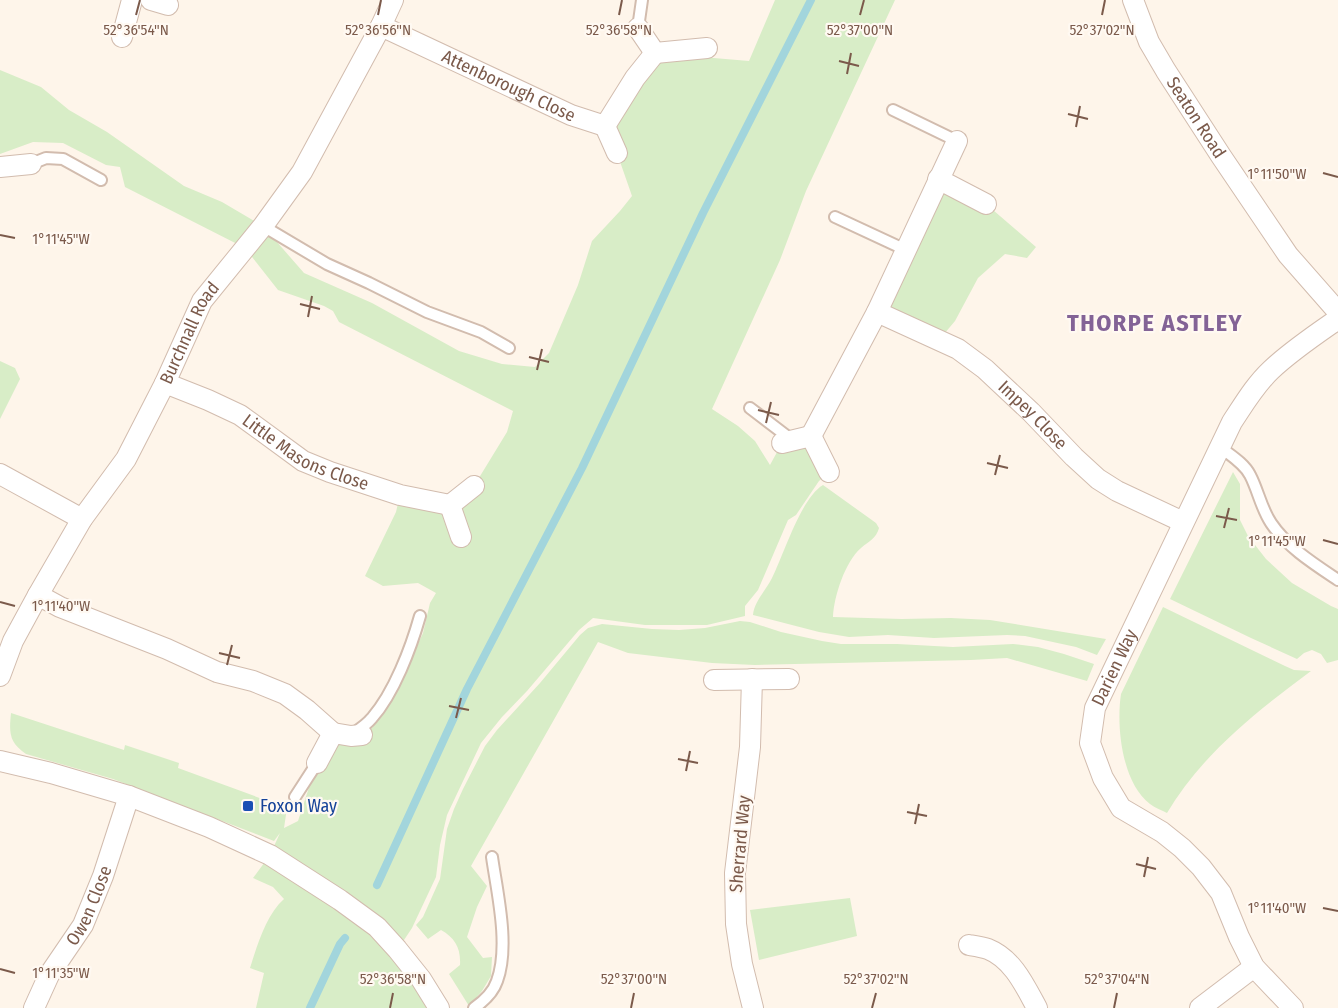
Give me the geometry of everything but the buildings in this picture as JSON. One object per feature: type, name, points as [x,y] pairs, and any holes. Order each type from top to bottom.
[{"type":"street","points":[[122,37],[132,0]]},
{"type":"street","name":"Burchnall Road","points":[[0,676],[13,641],[82,519],[126,459],[165,383],[202,301],[263,226],[302,172],[393,0]]},
{"type":"street","name":"Seaton Road","points":[[1133,0],[1149,42],[1221,156],[1288,255],[1338,312]]},
{"type":"street","name":"Attenborough Close","points":[[381,26],[571,115],[605,126]]},
{"type":"street","points":[[638,28],[655,53]]},
{"type":"street","points":[[617,153],[605,126],[635,78],[655,53],[707,48]]},
{"type":"street","points":[[829,472],[795,440],[877,312],[957,141]]},
{"type":"street","points":[[0,167],[31,164]]},
{"type":"street","points":[[938,179],[986,204]]},
{"type":"street","name":"Impey Close","points":[[877,312],[958,349],[985,369],[1098,479],[1117,491],[1183,522]]},
{"type":"street","name":"Darien Way","points":[[1293,1008],[1254,968],[1221,893],[1201,867],[1162,832],[1121,808],[1102,777],[1090,743],[1095,708],[1232,422],[1252,392],[1271,370],[1338,319]]},
{"type":"street","name":"Little Masons Close","points":[[165,383],[240,414],[303,461],[400,495],[450,505]]},
{"type":"street","points":[[0,474],[82,519]]},
{"type":"street","points":[[461,537],[450,505],[474,486]]},
{"type":"street","points":[[38,595],[60,607],[167,649],[217,672],[253,681],[285,694],[349,735],[317,763]]},
{"type":"street","name":"Sherrard Way","points":[[752,679],[750,747],[735,882],[736,924],[742,964],[753,1008]]},
{"type":"street","points":[[714,680],[789,679]]},
{"type":"street","points":[[0,761],[129,796],[209,827],[270,855],[377,927],[421,979],[439,1008]]},
{"type":"street","name":"Owen Close","points":[[34,1008],[49,975],[83,925],[103,876],[129,796]]},
{"type":"street","points":[[969,945],[987,949],[1005,958],[1021,979],[1037,1008]]},
{"type":"street","points":[[1200,1008],[1254,968]]},
{"type":"lane","points":[[638,28],[642,0]]},
{"type":"lane","points":[[893,110],[957,141]]},
{"type":"lane","points":[[31,164],[46,158],[63,159],[101,180]]},
{"type":"lane","points":[[835,217],[906,250]]},
{"type":"lane","points":[[263,226],[327,264],[427,312],[481,332],[509,348]]},
{"type":"lane","points":[[750,408],[795,440]]},
{"type":"lane","points":[[1220,447],[1239,462],[1250,475],[1270,522],[1281,535],[1312,563],[1338,580]]},
{"type":"lane","points":[[349,735],[372,719],[383,703],[413,641],[420,616]]},
{"type":"lane","points":[[295,797],[317,763]]},
{"type":"lane","points":[[474,1008],[489,996],[497,982],[501,965],[501,917],[492,857]]},
{"type":"green space","points":[[775,0],[895,0],[806,191],[780,260],[712,409],[738,426],[755,441],[770,465],[782,443],[811,436],[829,472],[819,481],[796,515],[788,520],[758,590],[745,606],[745,616],[707,625],[645,625],[593,618],[579,630],[481,743],[447,815],[436,877],[412,928],[398,949],[439,1008],[256,1008],[264,973],[250,968],[267,922],[284,899],[273,887],[253,878],[270,855],[280,833],[274,841],[113,779],[26,754],[11,737],[11,713],[124,750],[125,745],[179,763],[178,768],[287,808],[284,828],[298,821],[317,763],[333,733],[362,735],[373,727],[396,691],[423,633],[430,603],[436,593],[418,583],[383,586],[365,576],[396,512],[400,495],[451,505],[474,486],[507,432],[513,411],[339,322],[333,311],[324,306],[278,290],[245,248],[125,187],[120,167],[106,165],[63,143],[33,142],[0,154],[0,70],[41,87],[69,110],[107,132],[184,186],[222,202],[263,226],[304,273],[372,303],[459,351],[502,364],[535,367],[549,353],[578,285],[592,241],[632,196],[605,126],[655,53],[749,61]]},
{"type":"green space","points":[[938,179],[986,204],[1036,247],[1027,258],[1005,254],[978,278],[955,321],[939,340],[877,312]]},
{"type":"green space","points":[[0,361],[15,368],[20,379],[0,419]]},
{"type":"green space","points":[[1233,472],[1240,484],[1240,520],[1248,536],[1266,559],[1292,583],[1338,609],[1338,660],[1327,663],[1321,654],[1312,650],[1297,659],[1170,599]]},
{"type":"green space","points":[[823,485],[876,523],[879,528],[874,537],[855,554],[845,570],[838,590],[833,617],[990,620],[1106,639],[1097,655],[1076,647],[1025,636],[849,637],[819,632],[753,615],[800,514],[807,502]]},
{"type":"green space","points":[[1163,607],[1294,670],[1311,671],[1232,735],[1197,772],[1167,813],[1150,804],[1133,782],[1123,753],[1119,722],[1121,694]]},
{"type":"green space","points":[[740,621],[841,644],[953,647],[1013,644],[1038,647],[1094,664],[1087,681],[1007,658],[755,665],[712,663],[628,653],[598,642],[471,866],[487,886],[467,937],[483,958],[492,957],[491,976],[469,1006],[449,974],[460,965],[456,944],[441,930],[428,939],[416,925],[423,917],[440,879],[447,829],[454,809],[485,746],[588,628],[602,624],[679,630],[705,628]]},
{"type":"green space","points":[[850,898],[857,936],[759,960],[750,910]]},
{"type":"waterway","points":[[377,885],[467,689],[582,468],[703,213],[811,0]]},
{"type":"waterway","points":[[310,1008],[345,938]]},
{"type":"place","name":"Foxon Way","points":[[248,806]]},
{"type":"district","name":"THORPE ASTLEY","points":[[1155,323]]}]
